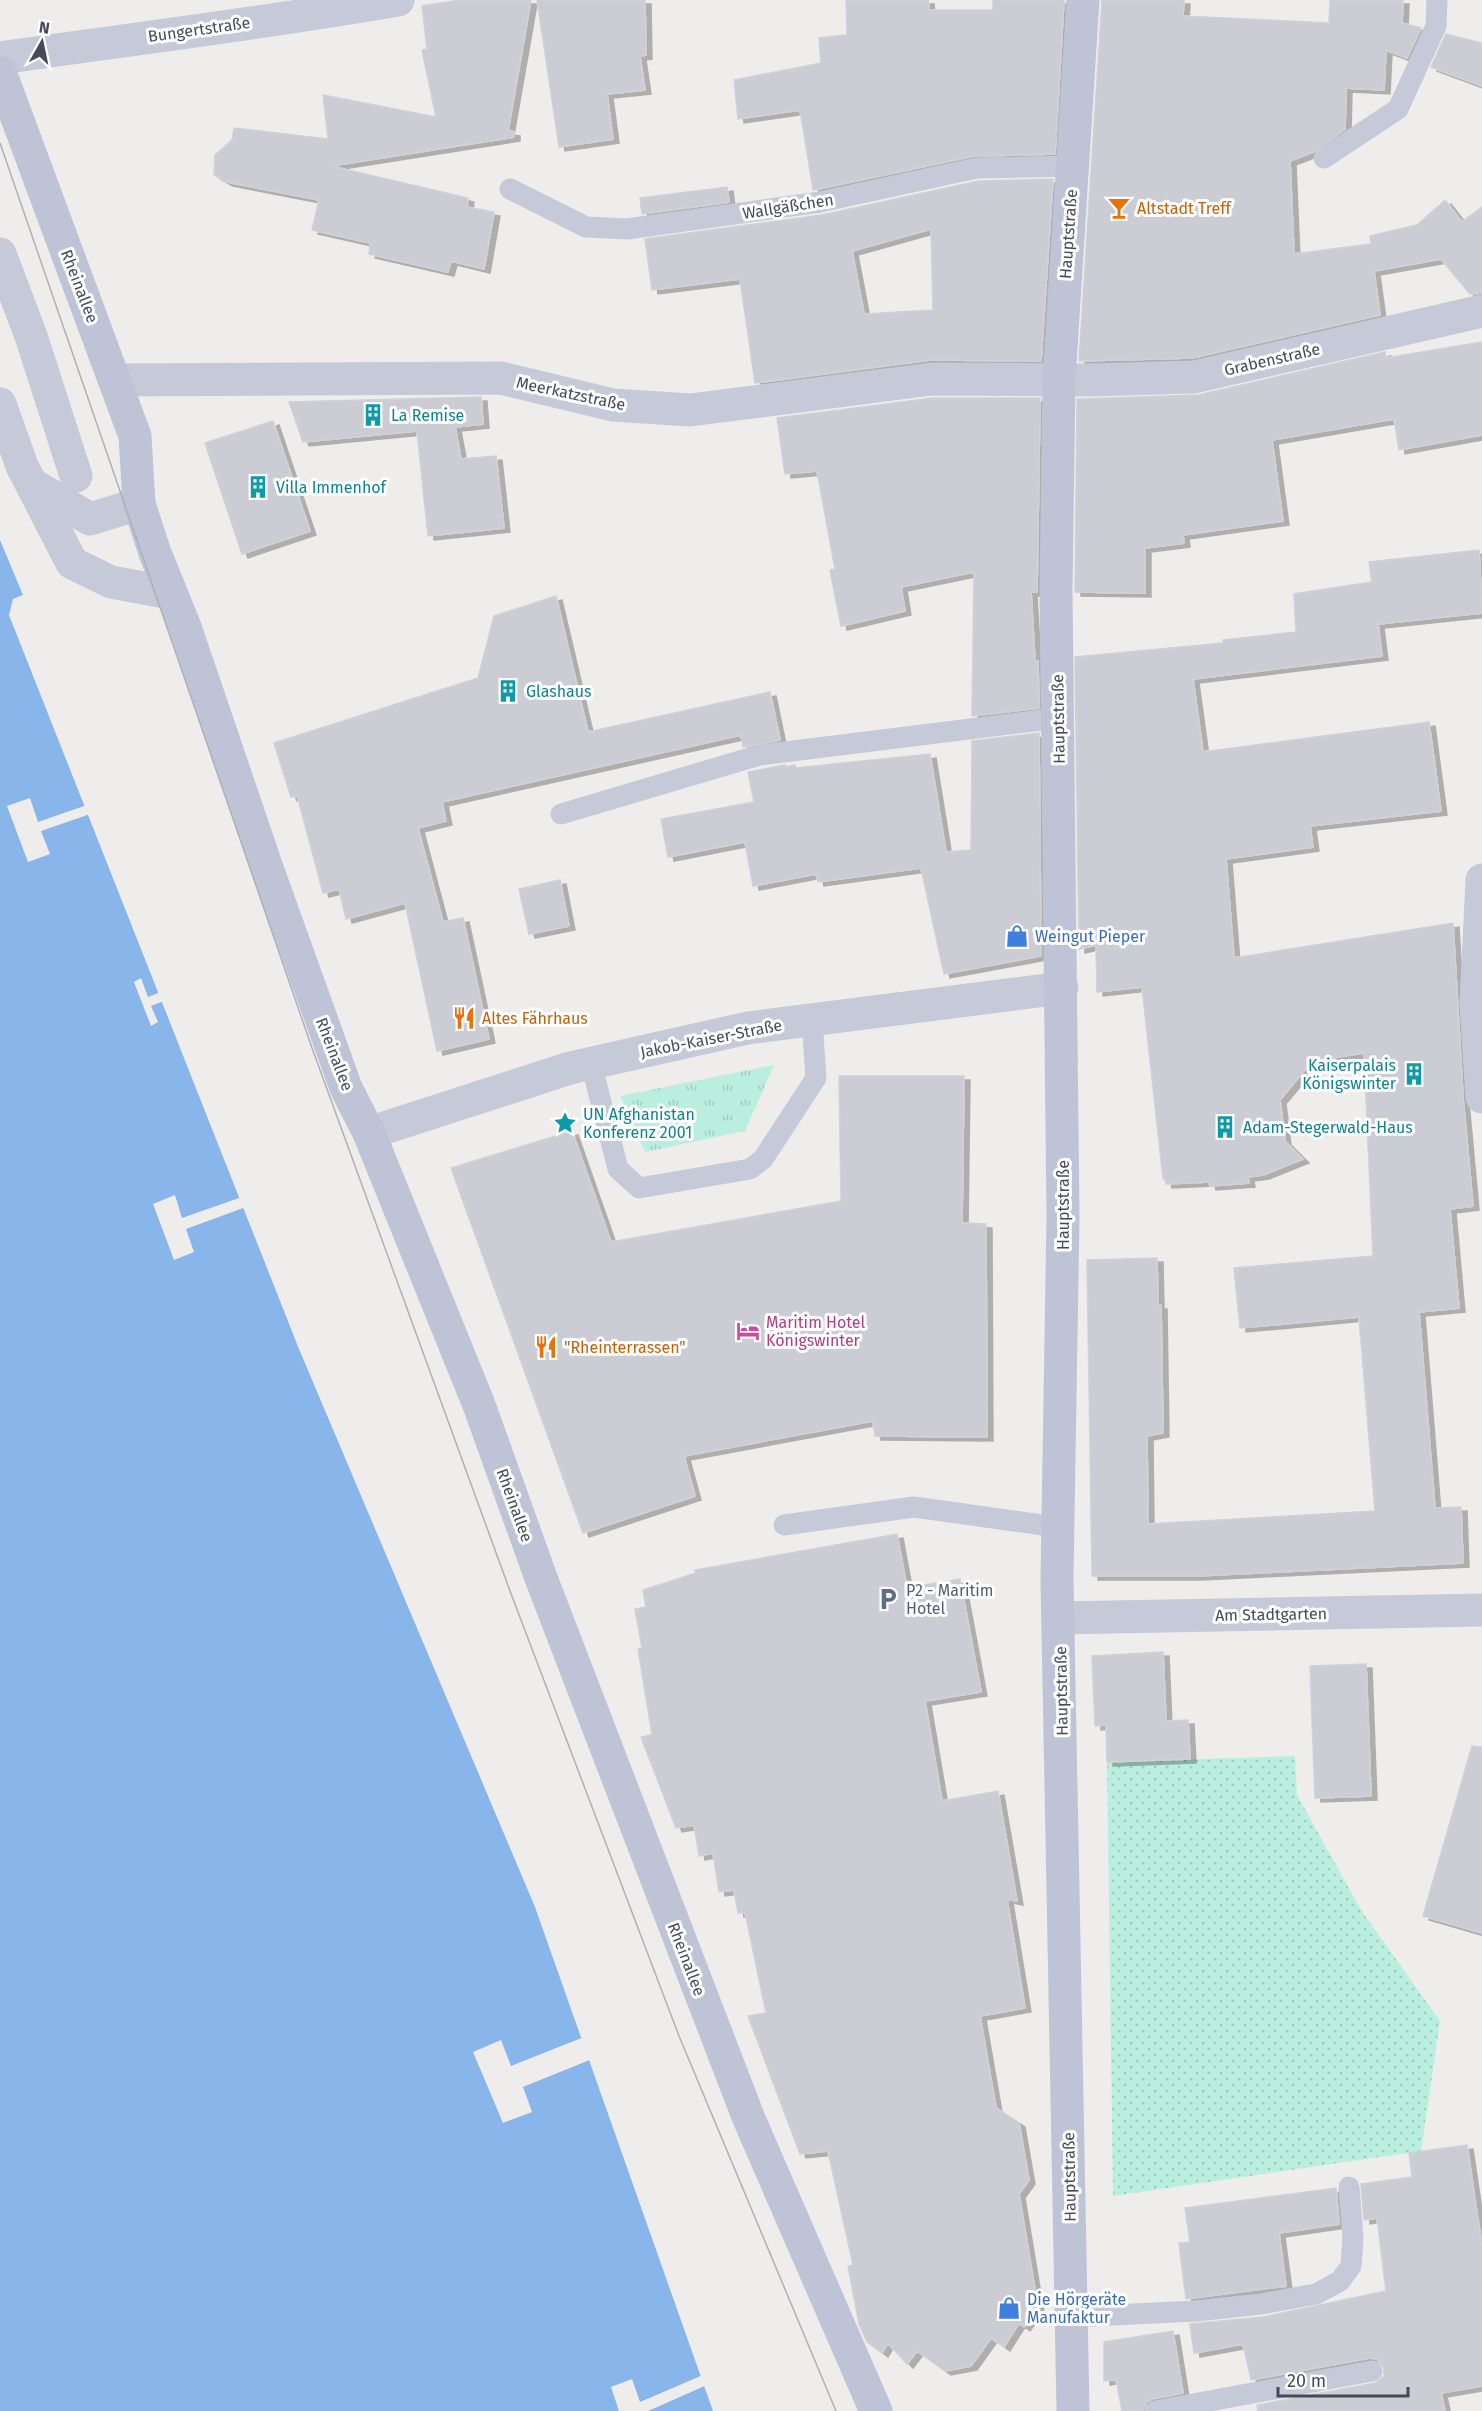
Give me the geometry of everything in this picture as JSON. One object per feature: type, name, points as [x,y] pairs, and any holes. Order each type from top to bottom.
[{"type":"street","name":"Bungertstraße","points":[[0,58],[251,21],[311,15],[394,0]]},
{"type":"street","name":"Hauptstraße","points":[[1073,2411],[1057,1527],[1063,1217],[1056,592],[1059,380],[1083,0]]},
{"type":"street","name":"Rheinallee","points":[[0,72],[116,380],[135,436],[139,504],[170,593],[185,627],[267,868],[346,1088],[369,1132],[479,1405],[541,1578],[749,2119],[876,2411]]},
{"type":"street","points":[[0,254],[31,336],[76,476]]},
{"type":"street","name":"Grabenstraße","points":[[1059,380],[1194,377],[1482,311]]},
{"type":"street","name":"Meerkatzstraße","points":[[116,380],[501,378],[614,405],[690,410],[932,380],[1059,380]]},
{"type":"street","points":[[0,404],[22,466],[72,563],[111,582],[170,593]]},
{"type":"street","points":[[34,486],[90,519],[139,504]]},
{"type":"street","points":[[1482,880],[1479,992],[1482,1097]]},
{"type":"street","name":"Jakob-Kaiser-Straße","points":[[369,1132],[570,1068],[748,1028],[1062,988]]},
{"type":"street","name":"Am Stadtgarten","points":[[1059,1618],[1482,1610]]},
{"type":"lane","points":[[1324,158],[1398,109],[1436,26],[1437,0]]},
{"type":"lane","name":"Wallgäßchen","points":[[510,189],[586,227],[627,229],[820,202],[977,168],[1072,166]]},
{"type":"lane","points":[[561,814],[760,754],[1058,718]]},
{"type":"lane","points":[[591,1063],[618,1169],[639,1188],[750,1169],[763,1159],[816,1078],[812,1020]]},
{"type":"lane","points":[[784,1525],[914,1507],[1057,1527]]},
{"type":"lane","points":[[1071,2317],[1196,2311],[1261,2304],[1316,2294],[1340,2281],[1351,2266],[1353,2238],[1349,2187]]},
{"type":"lane","points":[[1155,2411],[1372,2371]]},
{"type":"green space","points":[[774,1065],[745,1131],[645,1152],[620,1096]]},
{"type":"green space","points":[[1295,1756],[1297,1795],[1361,1910],[1440,2021],[1421,2151],[1113,2196],[1107,1762]]},
{"type":"water","points":[[0,540],[23,595],[13,599],[9,615],[299,1349],[535,1907],[713,2411],[0,2411]]},
{"type":"pier","points":[[30,798],[38,822],[87,805],[90,814],[41,831],[50,854],[28,862],[7,806]]},
{"type":"pier","points":[[141,978],[148,997],[161,992],[164,1001],[151,1006],[158,1022],[151,1026],[134,982]]},
{"type":"pier","points":[[175,1195],[182,1218],[242,1197],[246,1207],[186,1229],[194,1252],[174,1260],[153,1204]]},
{"type":"pier","points":[[584,2037],[592,2059],[523,2087],[532,2112],[503,2123],[473,2052],[501,2040],[511,2066]]},
{"type":"pier","points":[[703,2375],[707,2385],[648,2411],[619,2411],[611,2387],[632,2379],[640,2402]]},
{"type":"building","points":[[460,0],[531,0],[508,131],[514,132],[514,137],[331,166],[468,198],[467,207],[494,212],[484,269],[451,261],[448,272],[369,254],[370,243],[312,230],[319,200],[227,182],[214,175],[215,155],[232,140],[234,128],[328,139],[323,95],[436,117],[422,50],[427,49],[422,6]]},
{"type":"building","points":[[537,0],[645,0],[646,55],[640,56],[645,90],[607,94],[613,139],[559,147]]},
{"type":"building","points":[[846,0],[928,0],[929,10],[993,10],[993,0],[1064,0],[1055,154],[974,156],[813,190],[800,110],[738,119],[734,80],[821,63],[819,38],[847,35]]},
{"type":"building","points":[[1102,0],[1184,0],[1183,16],[1329,23],[1330,0],[1403,0],[1402,23],[1421,28],[1407,58],[1386,50],[1384,90],[1346,88],[1345,129],[1313,152],[1290,161],[1294,254],[1371,244],[1370,236],[1417,225],[1445,200],[1462,222],[1482,207],[1482,293],[1470,294],[1441,259],[1374,271],[1380,315],[1192,358],[1079,361]]},
{"type":"building","points":[[1446,34],[1482,43],[1482,86],[1431,67]]},
{"type":"building","points":[[1053,179],[1041,361],[930,360],[755,383],[740,279],[652,290],[645,239],[822,215],[978,181]],"holes":[[[931,229],[933,310],[864,314],[852,251]]]},
{"type":"building","points":[[727,187],[729,202],[642,214],[640,198]]},
{"type":"building","points":[[1482,342],[1482,435],[1399,450],[1394,419],[1272,440],[1283,521],[1183,535],[1184,543],[1145,548],[1145,593],[1075,592],[1077,399],[1198,395],[1385,352],[1386,358]]},
{"type":"building","points":[[481,397],[483,424],[455,427],[461,459],[496,456],[504,528],[428,536],[417,431],[303,442],[289,402]]},
{"type":"building","points":[[933,398],[1040,398],[1037,592],[1031,592],[1035,662],[1038,661],[1039,708],[972,716],[974,572],[901,587],[905,611],[841,626],[830,570],[835,569],[817,471],[785,474],[777,418]]},
{"type":"building","name":"Villa Immenhof","points":[[273,421],[310,531],[242,554],[205,443]]},
{"type":"building","points":[[1479,550],[1482,613],[1378,624],[1382,656],[1193,679],[1203,752],[1429,722],[1441,811],[1310,826],[1313,847],[1226,859],[1234,958],[1453,923],[1463,1098],[1473,1206],[1450,1209],[1459,1308],[1419,1312],[1435,1508],[1461,1507],[1463,1563],[1196,1576],[1092,1576],[1087,1260],[1157,1258],[1158,1305],[1161,1305],[1163,1433],[1147,1436],[1148,1524],[1375,1511],[1359,1317],[1240,1328],[1234,1268],[1373,1256],[1364,1053],[1312,1061],[1280,1100],[1285,1141],[1303,1159],[1263,1175],[1248,1177],[1249,1183],[1210,1186],[1209,1182],[1166,1184],[1163,1179],[1142,987],[1097,992],[1096,945],[1079,949],[1075,657],[1223,643],[1223,640],[1296,632],[1294,594],[1372,582],[1369,562]]},
{"type":"building","points":[[556,596],[588,732],[770,692],[780,740],[743,747],[741,735],[442,802],[446,821],[418,828],[443,922],[463,918],[489,1039],[437,1051],[405,903],[346,919],[339,889],[323,893],[297,795],[291,797],[274,743],[478,678],[494,616]]},
{"type":"building","points":[[1039,733],[1041,956],[944,974],[921,868],[818,882],[816,874],[753,886],[745,842],[668,857],[661,819],[754,802],[748,772],[785,765],[785,767],[795,765],[795,768],[930,754],[946,852],[971,850],[972,741]]},
{"type":"building","points":[[560,880],[569,926],[529,934],[519,889]]},
{"type":"building","name":"Maritim Hotel Königswinter","points":[[839,1076],[964,1076],[962,1223],[986,1224],[987,1437],[875,1436],[873,1421],[684,1456],[695,1496],[583,1533],[451,1168],[572,1131],[611,1242],[841,1201]]},
{"type":"building","points":[[897,1534],[907,1588],[960,1579],[981,1692],[925,1701],[942,1801],[998,1791],[1017,1901],[1007,1899],[1025,2008],[980,2016],[996,2108],[1019,2123],[1029,2180],[1019,2194],[1038,2308],[1024,2327],[1019,2323],[1004,2347],[991,2338],[971,2366],[945,2371],[917,2351],[907,2364],[888,2343],[882,2353],[867,2342],[859,2324],[848,2266],[853,2265],[828,2151],[800,2154],[748,2016],[766,2013],[745,1912],[738,1913],[734,1890],[719,1892],[713,1853],[699,1856],[694,1825],[676,1828],[641,1737],[652,1735],[638,1649],[642,1648],[635,1609],[646,1607],[643,1590],[696,1573],[695,1570]]},
{"type":"building","points":[[1163,1652],[1166,1721],[1188,1720],[1190,1759],[1107,1762],[1106,1725],[1095,1726],[1092,1656]]},
{"type":"building","points":[[1366,1664],[1371,1796],[1315,1798],[1310,1666]]},
{"type":"building","points":[[1472,1746],[1482,1747],[1482,1933],[1423,1916]]},
{"type":"building","points":[[1467,2145],[1482,2247],[1482,2386],[1441,2393],[1445,2411],[1258,2411],[1257,2405],[1375,2383],[1384,2376],[1384,2368],[1377,2359],[1370,2358],[1251,2380],[1243,2344],[1194,2353],[1190,2324],[1263,2317],[1386,2291],[1377,2218],[1364,2220],[1361,2184],[1412,2177],[1409,2153]]},
{"type":"building","points":[[1336,2188],[1339,2224],[1279,2233],[1286,2286],[1186,2299],[1179,2243],[1190,2242],[1185,2208]]},
{"type":"building","points":[[1173,2331],[1183,2393],[1152,2399],[1146,2402],[1143,2411],[1122,2411],[1116,2379],[1104,2381],[1104,2342]]},
{"type":"tram line","points":[[0,143],[312,1048],[510,1591],[679,2036],[836,2411]]},
{"type":"place","name":"Altstadt Treff","points":[[1119,208]]},
{"type":"place","name":"La Remise","points":[[373,415]]},
{"type":"place","name":"Villa Immenhof","points":[[258,487]]},
{"type":"place","name":"Glashaus","points":[[508,691]]},
{"type":"place","name":"Weingut Pieper","points":[[1017,936]]},
{"type":"place","name":"Altes Fährhaus","points":[[464,1018]]},
{"type":"place","name":"Kaiserpalais Königswinter","points":[[1414,1074]]},
{"type":"place","name":"UN Afghanistan Konferenz 2001","points":[[565,1123]]},
{"type":"place","name":"Adam-Stegerwald-Haus","points":[[1225,1127]]},
{"type":"place","name":"Maritim Hotel Königswinter","points":[[748,1331]]},
{"type":"place","name":"\"Rheinterrassen\"","points":[[546,1347]]},
{"type":"place","name":"P2 - Maritim Hotel","points":[[888,1599]]},
{"type":"place","name":"Die Hörgeräte Manufaktur","points":[[1009,2308]]}]
